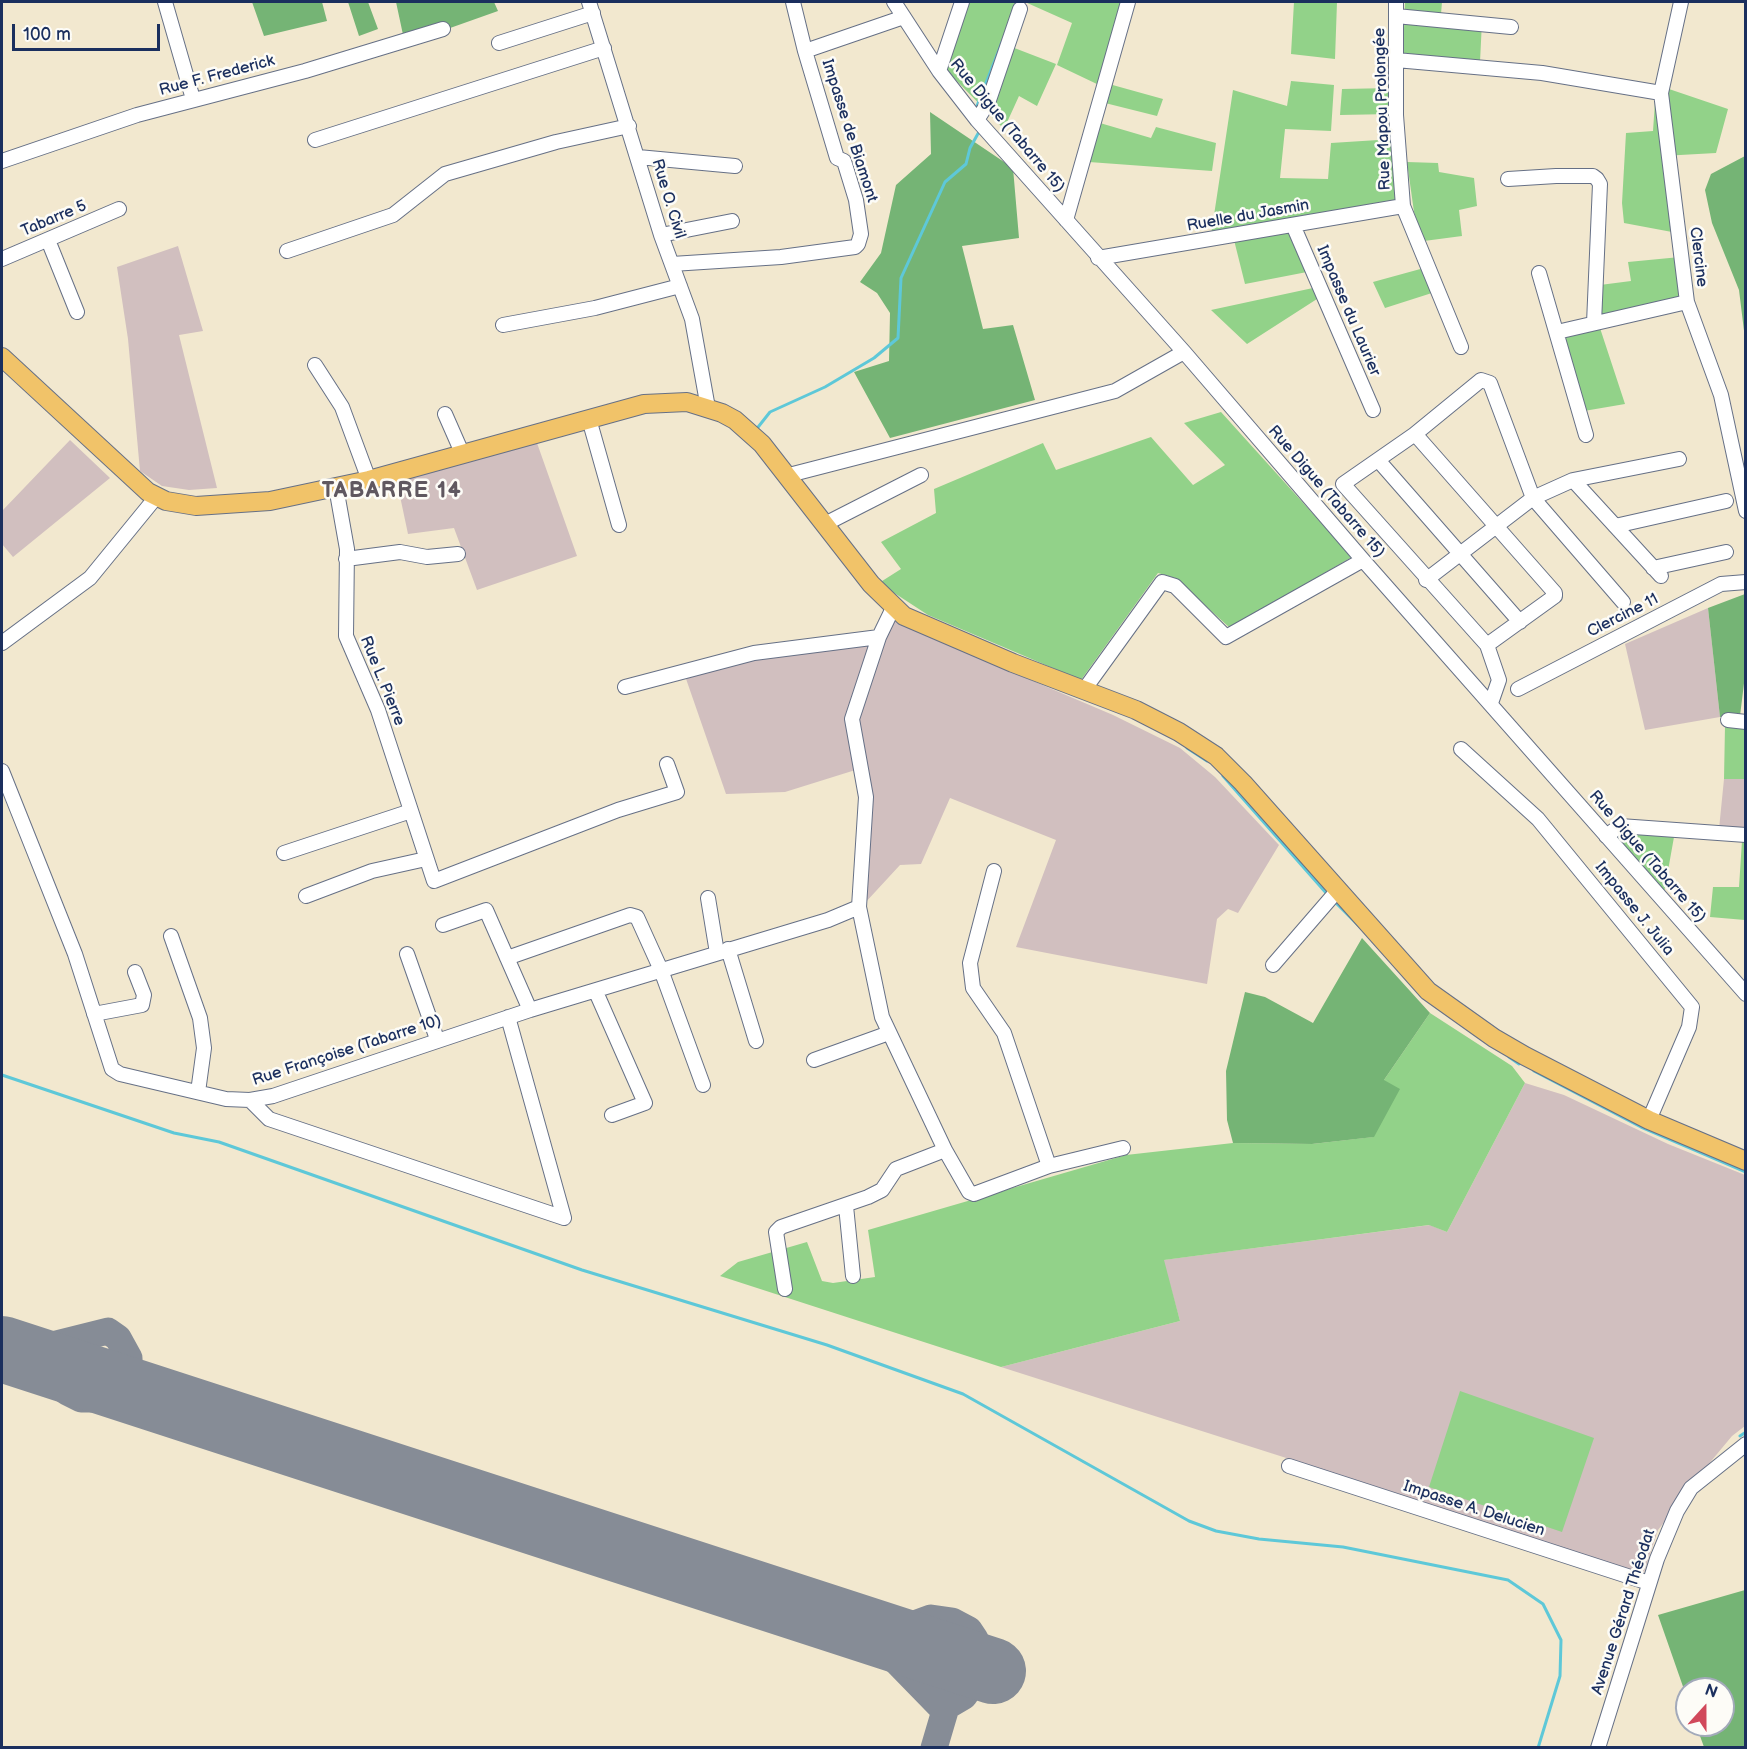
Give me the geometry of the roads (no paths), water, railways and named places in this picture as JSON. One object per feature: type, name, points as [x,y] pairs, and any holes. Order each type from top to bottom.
[{"type":"main road","points":[[2,357],[124,471],[157,496],[196,506],[270,501],[369,480],[644,404],[687,402],[735,420],[789,475],[825,525],[893,608],[934,631],[1136,710],[1179,732],[1216,756],[1243,783],[1428,991],[1466,1019],[1525,1056],[1649,1120],[1746,1161]]},
{"type":"street","points":[[165,2],[194,99]]},
{"type":"street","points":[[793,2],[805,51]]},
{"type":"street","name":"Rue Digue (Tabarre 15)","points":[[894,2],[939,71],[974,116],[1184,352],[1363,560],[1746,994]]},
{"type":"street","points":[[939,71],[962,2]]},
{"type":"street","points":[[1066,220],[1128,2]]},
{"type":"street","name":"Clercine","points":[[1681,2],[1661,93],[1687,302],[1721,395],[1746,511]]},
{"type":"street","points":[[499,43],[591,7]]},
{"type":"street","name":"Rue O. Civil","points":[[591,7],[661,235],[692,319],[708,408]]},
{"type":"street","points":[[974,116],[988,103],[1020,9]]},
{"type":"street","points":[[1396,9],[1511,27]]},
{"type":"street","name":"Rue Mapou Prolongée","points":[[1396,9],[1396,116],[1403,206],[1461,347]]},
{"type":"street","name":"Impasse de Biamont","points":[[672,264],[781,257],[855,247],[858,244],[861,234],[856,200],[844,161],[837,158],[805,51],[904,17]]},
{"type":"street","name":"Rue F. Frederick","points":[[2,161],[137,115],[305,70],[443,29]]},
{"type":"street","points":[[315,140],[604,48]]},
{"type":"street","points":[[1396,60],[1542,73],[1661,93]]},
{"type":"street","points":[[287,251],[393,215],[445,174],[556,142],[629,126]]},
{"type":"street","points":[[638,157],[735,166]]},
{"type":"street","points":[[1508,179],[1593,176],[1597,179],[1600,184],[1594,322]]},
{"type":"street","name":"Ruelle du Jasmin","points":[[1098,258],[1403,206]]},
{"type":"street","name":"Tabarre 5","points":[[2,259],[119,208]]},
{"type":"street","points":[[661,235],[732,221]]},
{"type":"street","name":"Impasse du Laurier","points":[[1293,225],[1373,410]]},
{"type":"street","points":[[48,240],[77,312]]},
{"type":"street","points":[[1539,273],[1586,435]]},
{"type":"street","points":[[503,325],[595,308],[680,286]]},
{"type":"street","points":[[1557,332],[1687,302]]},
{"type":"street","points":[[789,475],[1115,391],[1184,352]]},
{"type":"street","points":[[315,365],[342,406],[369,480]]},
{"type":"street","points":[[1491,703],[1499,680],[1487,645],[1426,580],[1343,484],[1415,434],[1481,380],[1490,383],[1533,498],[1623,602]]},
{"type":"street","points":[[445,414],[463,455]]},
{"type":"street","points":[[589,419],[619,525]]},
{"type":"street","points":[[1415,434],[1555,593],[1555,596],[1487,645]]},
{"type":"street","points":[[1426,580],[1533,498],[1573,480],[1678,459]]},
{"type":"street","points":[[1378,460],[1520,622]]},
{"type":"street","points":[[825,525],[921,475]]},
{"type":"street","points":[[1573,480],[1657,572],[1726,552]]},
{"type":"street","name":"Rue L. Pierre","points":[[336,487],[346,559],[345,636],[378,710],[434,881],[618,810],[677,792],[668,764]]},
{"type":"street","points":[[2,643],[90,578],[157,496]]},
{"type":"street","points":[[1615,526],[1726,501]]},
{"type":"street","points":[[346,559],[400,552],[427,557],[458,554]]},
{"type":"street","points":[[1084,690],[1162,582],[1175,586],[1226,637],[1363,560]]},
{"type":"street","name":"Clercine 11","points":[[1518,689],[1721,584],[1746,582]]},
{"type":"street","points":[[893,608],[879,637],[852,719],[866,797],[859,907],[882,1017],[945,1150],[969,1192],[974,1194],[1049,1166],[1123,1148]]},
{"type":"street","points":[[625,687],[754,653],[879,637]]},
{"type":"street","points":[[1728,720],[1746,722]]},
{"type":"street","name":"Impasse J. Julia","points":[[1461,749],[1538,819],[1692,1007],[1689,1027],[1649,1120]]},
{"type":"street","name":"Rue Françoise (Tabarre 10)","points":[[2,771],[8,810],[75,954],[112,1069],[120,1074],[226,1099],[250,1100],[273,1096],[436,1040],[828,920],[859,907]]},
{"type":"street","points":[[284,853],[411,812]]},
{"type":"street","points":[[1606,836],[1620,826],[1746,835]]},
{"type":"street","points":[[306,896],[372,872],[426,859]]},
{"type":"street","points":[[994,871],[970,963],[973,988],[1004,1033],[1049,1166]]},
{"type":"street","points":[[1273,965],[1338,891]]},
{"type":"street","points":[[708,898],[722,951],[756,1041]]},
{"type":"street","points":[[443,925],[486,910],[530,1010]]},
{"type":"street","points":[[507,958],[634,915],[639,918],[661,970],[703,1085]]},
{"type":"street","points":[[171,936],[200,1018],[204,1048],[198,1092]]},
{"type":"street","points":[[407,954],[436,1040]]},
{"type":"street","points":[[94,1014],[142,1005],[144,995],[135,972]]},
{"type":"street","points":[[596,992],[645,1103],[612,1115]]},
{"type":"street","points":[[250,1100],[269,1119],[564,1218],[508,1017]]},
{"type":"street","points":[[814,1060],[889,1033]]},
{"type":"street","points":[[785,1289],[776,1232],[781,1227],[846,1206],[882,1190],[896,1170],[945,1150]]},
{"type":"street","points":[[846,1206],[853,1276]]},
{"type":"street","name":"Avenue Gérard Théodat","points":[[1598,1748],[1649,1583],[1669,1529],[1691,1488],[1746,1444]]},
{"type":"street","name":"Impasse A. Delucien","points":[[1289,1466],[1649,1583]]},
{"type":"waterway","points":[[975,111],[1002,42]]},
{"type":"waterway","points":[[755,431],[770,412],[825,387],[874,358],[898,338],[901,278],[945,182],[966,164],[970,148],[980,130]]},
{"type":"waterway","points":[[1187,748],[1207,761]]},
{"type":"waterway","points":[[1223,776],[1327,894]]},
{"type":"waterway","points":[[1336,903],[1360,927]]},
{"type":"waterway","points":[[1509,1057],[1519,1064]]},
{"type":"waterway","points":[[1534,1071],[1641,1127],[1746,1172]]},
{"type":"waterway","points":[[2,1075],[174,1133],[219,1142],[582,1270],[827,1345],[963,1394],[1189,1521],[1216,1531],[1259,1539],[1343,1547],[1508,1580],[1543,1604],[1561,1640],[1560,1676],[1538,1748]]},
{"type":"waterway","points":[[1740,1436],[1746,1432]]},
{"type":"district","name":"TABARRE 14","points":[[392,491]]}]
